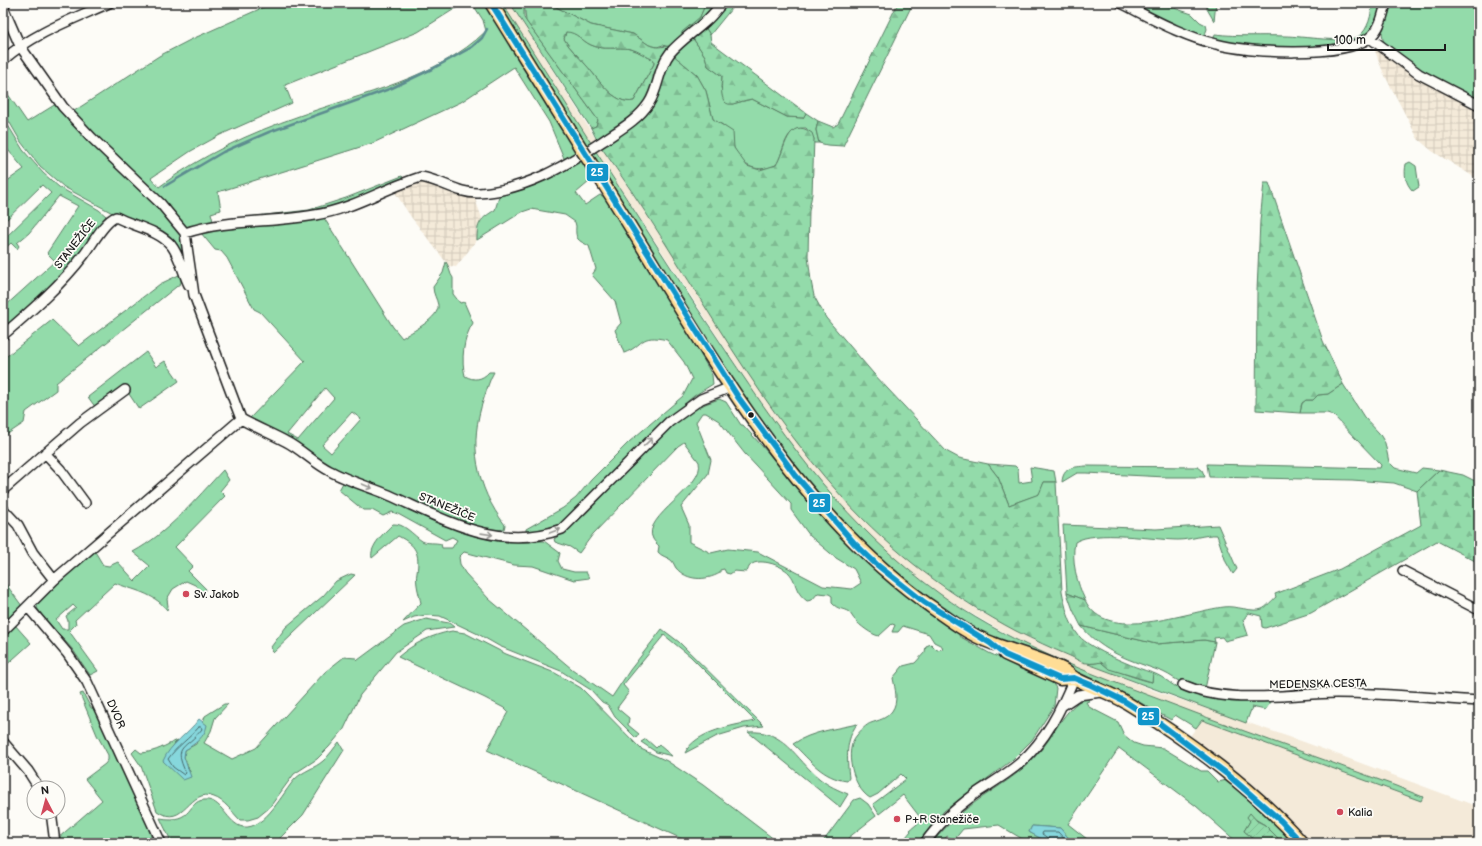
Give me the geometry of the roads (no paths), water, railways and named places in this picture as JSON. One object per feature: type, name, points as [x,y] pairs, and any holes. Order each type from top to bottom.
[{"type":"main road","points":[[491,3],[731,387],[796,476],[855,544],[876,564],[924,602],[957,624],[990,643],[1063,670],[1074,678],[1124,701],[1153,719],[1194,748],[1259,801],[1302,843]]},
{"type":"street","points":[[3,60],[20,46],[54,27],[109,3]]},
{"type":"street","points":[[3,7],[20,46],[63,107],[92,138],[161,204],[185,233],[206,227],[295,219],[337,210],[421,177],[431,178],[464,192],[478,193],[499,190],[561,169],[627,125],[649,104],[654,94],[664,62],[669,54],[707,21],[722,3]]},
{"type":"street","points":[[1120,3],[1197,38],[1215,44],[1245,50],[1291,52],[1322,50],[1348,46],[1370,38],[1381,20],[1386,3]]},
{"type":"street","points":[[1370,38],[1419,74],[1479,105]]},
{"type":"street","name":"STANEŽIČE","points":[[3,335],[55,289],[84,256],[107,223],[116,217],[156,234],[172,246],[194,295],[241,419],[285,441],[330,471],[459,527],[485,534],[516,536],[544,535],[562,529],[669,422],[701,400],[731,387]]},
{"type":"street","name":"STANEŽIČE","points":[[185,233],[194,295]]},
{"type":"street","points":[[3,490],[80,423],[125,390]]},
{"type":"street","points":[[3,631],[54,580],[241,419]]},
{"type":"street","points":[[45,453],[60,469],[85,503]]},
{"type":"street","points":[[3,508],[18,525],[33,554],[54,580]]},
{"type":"street","points":[[1403,571],[1479,610]]},
{"type":"street","name":"DVOR","points":[[28,607],[67,653],[87,682],[161,843]]},
{"type":"street","points":[[925,843],[946,818],[961,805],[1021,762],[1040,741],[1063,705],[1074,678]]},
{"type":"street","name":"MEDENSKA CESTA","points":[[1183,685],[1201,692],[1269,697],[1335,693],[1479,701]]},
{"type":"street","points":[[1063,705],[1078,695],[1106,692]]},
{"type":"street","points":[[3,742],[34,780]]},
{"type":"street","points":[[52,820],[55,843]]},
{"type":"water","points":[[199,719],[207,725],[206,729],[199,740],[185,750],[184,757],[191,777],[183,780],[163,761],[170,749]]},
{"type":"water","points":[[1032,826],[1060,828],[1073,843],[1049,843],[1029,832]]},
{"type":"waterway","points":[[165,186],[223,152],[269,132],[392,88],[434,68],[472,47],[482,38],[487,29]]},
{"type":"place","name":"Sv. Jakob","points":[[186,594]]},
{"type":"place","name":"Kalia","points":[[1340,812]]},
{"type":"place","name":"P+R Stanežiče","points":[[897,819]]}]
